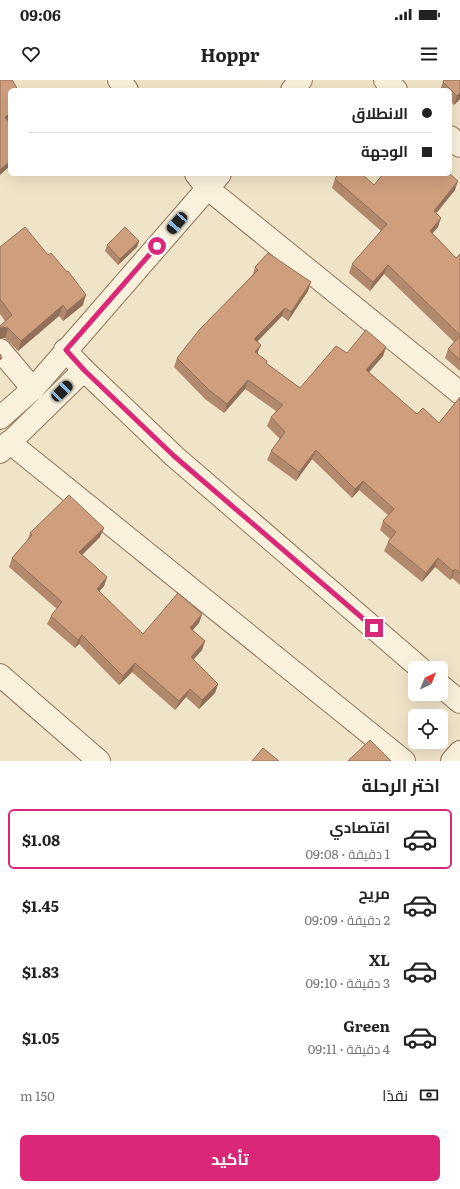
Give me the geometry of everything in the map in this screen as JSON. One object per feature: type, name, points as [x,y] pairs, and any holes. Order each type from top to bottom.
[{"type":"street","points":[[119,80],[125,88]]},
{"type":"street","points":[[294,88],[301,80]]},
{"type":"street","points":[[385,80],[394,88]]},
{"type":"street","points":[[452,139],[460,146]]},
{"type":"street","points":[[0,418],[33,389],[208,179],[460,393]]},
{"type":"street","points":[[0,350],[33,389]]},
{"type":"street","points":[[66,350],[84,370],[174,456],[412,661]]},
{"type":"street","points":[[84,370],[4,447],[404,761]]},
{"type":"street","points":[[0,675],[99,761]]},
{"type":"street","points":[[448,692],[460,702]]},
{"type":"street","points":[[452,761],[460,752]]},
{"type":"building","points":[[0,80],[12,80],[17,88],[8,88],[8,115],[5,117],[8,122],[8,163],[0,170]]},
{"type":"building","points":[[444,80],[460,80],[460,93],[457,96],[452,91],[452,88],[449,88],[443,82]]},
{"type":"building","points":[[337,176],[364,176],[374,185],[381,176],[452,176],[458,181],[434,211],[441,218],[430,231],[456,258],[460,254],[460,335],[388,265],[373,282],[352,264],[387,224],[335,179]]},
{"type":"building","points":[[25,227],[48,255],[51,253],[67,272],[68,271],[86,295],[67,311],[63,305],[21,341],[8,328],[0,328],[0,326],[12,315],[0,299],[0,247]]},
{"type":"building","points":[[125,227],[139,241],[120,259],[107,245]]},
{"type":"building","points":[[268,253],[311,282],[291,312],[285,308],[254,339],[261,345],[255,352],[267,361],[266,363],[300,388],[336,346],[347,353],[366,330],[386,347],[366,370],[417,414],[423,408],[439,423],[460,397],[460,573],[455,569],[453,571],[438,558],[426,573],[388,542],[396,532],[383,521],[394,509],[363,481],[355,489],[316,450],[299,472],[271,451],[285,432],[271,417],[283,405],[248,380],[227,404],[209,390],[177,358],[200,329],[258,270],[255,267]]},
{"type":"building","points":[[460,336],[460,360],[448,349]]},
{"type":"building","points":[[69,495],[104,528],[79,552],[107,577],[97,589],[143,634],[178,593],[202,614],[190,628],[205,641],[191,657],[218,684],[202,700],[190,689],[179,701],[135,663],[123,676],[82,635],[78,640],[51,616],[62,602],[12,558],[32,535],[30,533]]},
{"type":"building","points":[[370,740],[391,761],[348,761]]},
{"type":"building","points":[[263,748],[279,761],[252,761]]},
{"type":"route","points":[[157,246],[66,350],[84,370],[174,456],[374,628]]}]
